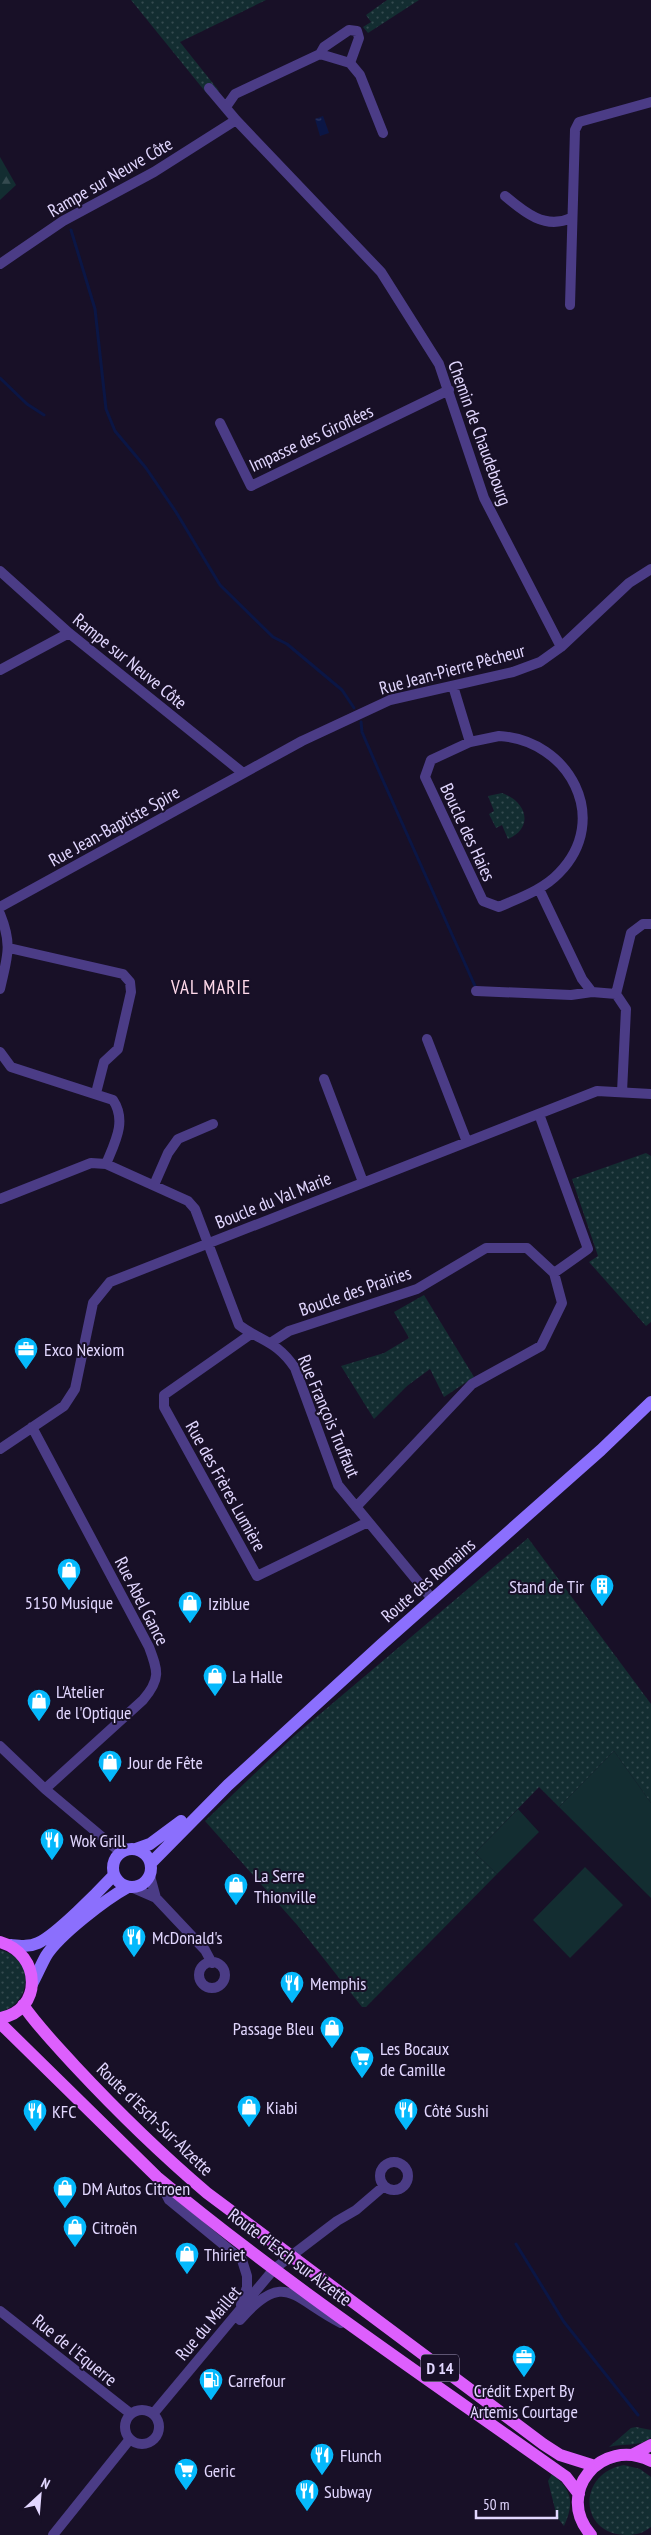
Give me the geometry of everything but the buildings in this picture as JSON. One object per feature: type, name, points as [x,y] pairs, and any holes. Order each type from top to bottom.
[{"type":"main road","points":[[0,2018],[15,2012],[24,2005],[32,1984],[31,1968],[23,1955],[6,1943]]},
{"type":"main road","name":"Route d'Esch-Sur-Alzette","points":[[24,2005],[45,2033],[114,2108],[157,2151],[207,2193],[543,2444],[566,2458],[594,2466]]},
{"type":"main road","name":"Route d'Esch sur Alzette","points":[[0,2024],[157,2177],[274,2269],[566,2477],[579,2494]]},
{"type":"main road","points":[[632,2455],[651,2445]]},
{"type":"main road","points":[[590,2535],[579,2514],[579,2494],[584,2479],[594,2466],[612,2456],[632,2455],[651,2462]]},
{"type":"street","points":[[226,107],[235,94],[320,54],[324,47],[349,30],[358,31],[359,38],[350,63]]},
{"type":"street","points":[[320,54],[350,63],[364,83],[383,133]]},
{"type":"street","name":"Chemin de Chaudebourg","points":[[209,88],[236,120],[381,272],[439,364],[484,498],[561,647]]},
{"type":"street","points":[[570,305],[574,137],[579,122],[651,102]]},
{"type":"street","name":"Rampe sur Neuve Côte","points":[[0,264],[64,221],[154,172],[236,120]]},
{"type":"street","points":[[505,196],[535,218],[560,223],[571,218]]},
{"type":"street","name":"Impasse des Giroflées","points":[[220,423],[251,486],[449,390]]},
{"type":"street","name":"Rue Jean-Pierre Pêcheur","points":[[243,773],[302,740],[390,700],[512,672],[540,662],[561,647],[630,583],[651,569]]},
{"type":"street","name":"Rampe sur Neuve Côte","points":[[0,571],[69,633],[243,773]]},
{"type":"street","points":[[0,670],[69,633]]},
{"type":"street","points":[[453,686],[470,742]]},
{"type":"street","name":"Boucle des Haies","points":[[499,736],[525,740],[539,746],[556,758],[569,773],[579,794],[582,812],[579,838],[573,854],[560,872],[539,889],[499,907],[483,901],[452,839],[425,777],[432,760],[470,742],[499,736]]},
{"type":"street","name":"Rue Jean-Baptiste Spire","points":[[0,907],[243,773]]},
{"type":"street","points":[[539,889],[582,979],[592,992]]},
{"type":"street","points":[[0,914],[8,933],[9,948],[0,989]]},
{"type":"street","points":[[622,1092],[626,1009],[616,994],[631,933],[643,924],[651,924]]},
{"type":"street","points":[[9,948],[123,974],[130,982],[131,992],[118,1049],[104,1062],[96,1093]]},
{"type":"street","points":[[476,990],[571,995],[592,992],[616,994]]},
{"type":"street","points":[[427,1039],[466,1142]]},
{"type":"street","points":[[0,1052],[11,1067],[113,1100],[119,1109],[121,1120],[106,1164],[90,1163],[0,1199]]},
{"type":"street","points":[[324,1079],[363,1182]]},
{"type":"street","name":"Boucle du Val Marie","points":[[0,1449],[64,1406],[76,1390],[93,1304],[110,1282],[597,1092],[651,1094]]},
{"type":"street","points":[[356,1506],[472,1384],[541,1346],[562,1303],[554,1273],[588,1249],[539,1114]]},
{"type":"street","points":[[154,1185],[168,1153],[178,1139],[213,1124]]},
{"type":"street","name":"Rue François Truffaut","points":[[106,1164],[188,1201],[195,1209],[239,1325],[251,1334],[272,1342],[285,1353],[295,1368],[338,1485],[433,1600]]},
{"type":"street","name":"Boucle des Prairies","points":[[272,1342],[289,1331],[417,1289],[486,1248],[527,1248],[554,1273]]},
{"type":"street","name":"Rue des Frères Lumière","points":[[251,1334],[164,1395],[164,1407],[257,1576],[368,1522]]},
{"type":"street","name":"Route des Romains","points":[[151,1863],[228,1785],[651,1402]]},
{"type":"street","name":"Rue Abel Gance","points":[[32,1427],[149,1647],[157,1669],[157,1678],[151,1691],[143,1700],[45,1789]]},
{"type":"street","points":[[0,1746],[45,1789],[120,1852],[113,1862],[114,1875],[122,1885],[156,1898],[204,1950],[212,1963]]},
{"type":"street","name":"Route des Romains","points":[[120,1852],[150,1844],[170,1831],[200,1804],[228,1785]]},
{"type":"street","points":[[136,1849],[143,1852],[151,1863],[150,1876],[156,1898]]},
{"type":"street","points":[[6,1943],[27,1946],[45,1938],[114,1875]]},
{"type":"street","points":[[32,1984],[46,1956],[57,1942],[117,1893],[146,1882],[150,1876]]},
{"type":"street","points":[[157,2177],[169,2200],[242,2260],[247,2276],[247,2286],[240,2311]]},
{"type":"street","name":"Rue du Maillet","points":[[153,2414],[274,2269],[337,2221],[356,2210],[384,2186]]},
{"type":"street","points":[[217,2337],[238,2322],[260,2299],[280,2291],[295,2294],[327,2316],[373,2339]]},
{"type":"street","name":"Rue de l'Equerre","points":[[0,2311],[131,2414]]},
{"type":"street","points":[[142,2410],[153,2414],[160,2426],[155,2439],[142,2444],[130,2439],[125,2429],[131,2414],[142,2410]]},
{"type":"street","points":[[53,2535],[130,2439]]},
{"type":"green space","points":[[131,0],[266,0],[180,42],[219,91],[208,95]]},
{"type":"green space","points":[[387,0],[419,0],[368,33],[363,27],[371,22],[366,15]]},
{"type":"green space","points":[[0,157],[16,185],[0,200]]},
{"type":"green space","points":[[502,793],[517,802],[524,814],[522,828],[508,839],[502,825],[496,828],[489,814],[494,811],[488,796]]},
{"type":"green space","points":[[646,1153],[651,1156],[651,1322],[646,1326],[589,1262],[598,1256],[572,1179]]},
{"type":"green space","points":[[424,1295],[474,1377],[444,1397],[430,1369],[407,1386],[374,1419],[341,1366],[384,1353],[409,1338],[394,1312]]},
{"type":"green space","points":[[528,1538],[651,1704],[651,1803],[614,1751],[559,1807],[539,1787],[475,1853],[497,1874],[366,2007],[362,2007],[298,1926],[205,1821],[294,1736]]},
{"type":"green space","points":[[614,1751],[651,1803],[651,1898],[559,1807]]},
{"type":"green space","points":[[518,1809],[539,1832],[497,1874],[475,1853]]},
{"type":"green space","points":[[585,1867],[623,1905],[570,1958],[533,1920]]},
{"type":"green space","points":[[0,1950],[11,1955],[19,1962],[24,1971],[26,1981],[24,1991],[19,2000],[11,2007],[0,2012]]},
{"type":"green space","points":[[631,2428],[651,2430],[651,2438],[636,2444],[609,2447]]},
{"type":"green space","points":[[624,2465],[640,2469],[651,2477],[651,2527],[634,2535],[611,2532],[599,2525],[592,2515],[590,2503],[591,2491],[598,2479],[609,2470]]},
{"type":"green space","points":[[552,2474],[564,2486],[570,2498],[569,2511],[564,2526],[557,2517],[548,2481]]},
{"type":"water","points":[[323,116],[329,133],[320,136],[315,119]]},
{"type":"waterway","points":[[71,230],[95,309],[106,409],[115,431],[146,468],[176,512],[220,585],[273,637],[287,644],[342,690],[354,708]]},
{"type":"waterway","points":[[0,378],[27,404],[44,415]]},
{"type":"waterway","points":[[361,722],[362,732],[475,986]]},
{"type":"waterway","points":[[516,2244],[564,2322],[638,2415]]},
{"type":"place","name":"Exco Nexiom","points":[[26,1370]]},
{"type":"place","name":"5150 Musique","points":[[69,1591]]},
{"type":"place","name":"Stand de Tir","points":[[602,1607]]},
{"type":"place","name":"Iziblue","points":[[190,1624]]},
{"type":"place","name":"La Halle","points":[[215,1697]]},
{"type":"place","name":"L'Atelier de l'Optique","points":[[39,1722]]},
{"type":"place","name":"Jour de Fête","points":[[110,1783]]},
{"type":"place","name":"Wok Grill","points":[[52,1861]]},
{"type":"place","name":"La Serre Thionville","points":[[236,1906]]},
{"type":"place","name":"McDonald's","points":[[134,1958]]},
{"type":"place","name":"Memphis","points":[[292,2004]]},
{"type":"place","name":"Passage Bleu","points":[[332,2049]]},
{"type":"place","name":"Les Bocaux de Camille","points":[[362,2079]]},
{"type":"place","name":"Kiabi","points":[[249,2128]]},
{"type":"place","name":"Côté Sushi","points":[[406,2131]]},
{"type":"place","name":"KFC","points":[[35,2132]]},
{"type":"place","name":"DM Autos Citroen","points":[[65,2209]]},
{"type":"place","name":"Citroën","points":[[75,2248]]},
{"type":"place","name":"Thiriet","points":[[187,2275]]},
{"type":"place","name":"Crédit Expert By Artemis Courtage","points":[[524,2378]]},
{"type":"place","name":"Carrefour","points":[[211,2401]]},
{"type":"place","name":"Flunch","points":[[322,2476]]},
{"type":"place","name":"Geric","points":[[186,2491]]},
{"type":"place","name":"Subway","points":[[307,2512]]},
{"type":"district","name":"VAL MARIE","points":[[211,987]]}]
